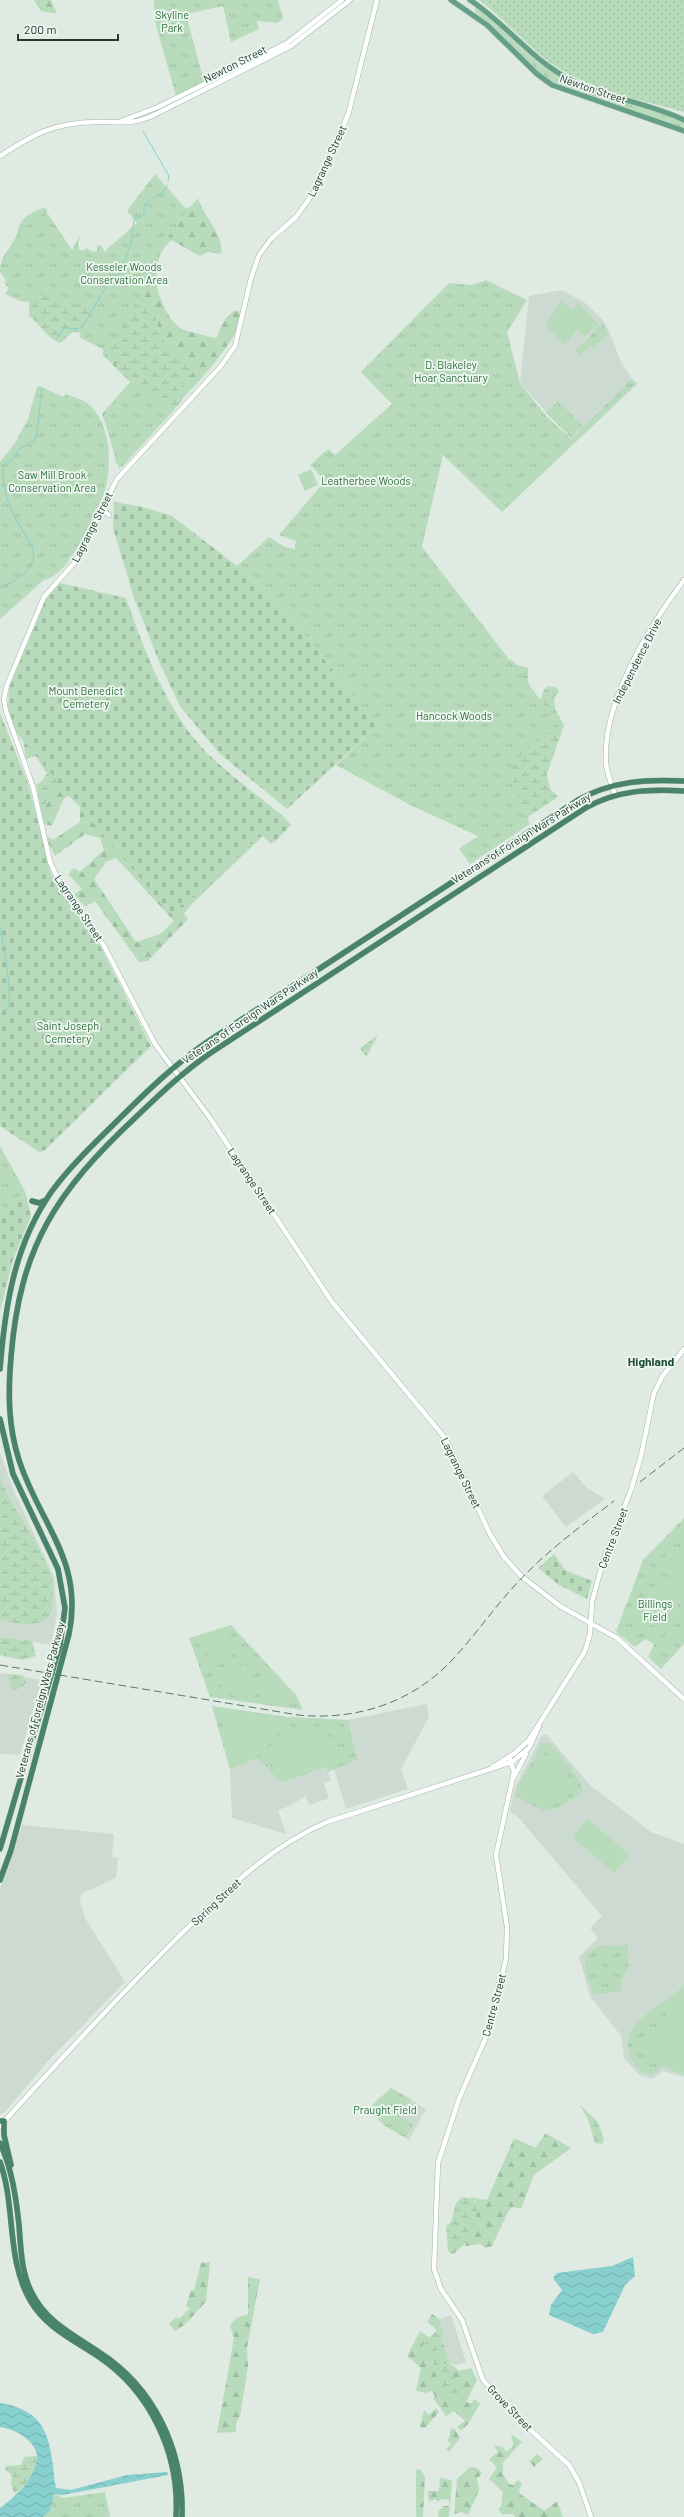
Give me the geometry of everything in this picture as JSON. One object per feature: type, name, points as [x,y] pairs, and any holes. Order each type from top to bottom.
[{"type":"highway","name":"Veterans of Foreign Wars Parkway","points":[[0,1369],[5,1312],[13,1277],[25,1243],[47,1200],[95,1143],[173,1068],[207,1042],[570,805],[612,786],[643,780],[684,781]]},
{"type":"highway","name":"Veterans of Foreign Wars Parkway","points":[[0,1880],[23,1807],[72,1618],[72,1594],[66,1564],[19,1460],[9,1406],[14,1322],[24,1275],[49,1218],[69,1188],[109,1143],[179,1077],[206,1056],[587,807],[615,795],[643,790],[684,791]]},
{"type":"highway","points":[[32,1201],[41,1203],[47,1200]]},
{"type":"highway","name":"Veterans of Foreign Wars Parkway","points":[[0,1419],[9,1462],[28,1507],[58,1569],[64,1601],[64,1624],[36,1731],[0,1849]]},
{"type":"highway","points":[[28,1507],[38,1503]]},
{"type":"highway","points":[[1,2123],[11,2163],[23,2266],[30,2290],[51,2320],[118,2365],[136,2383],[153,2406],[169,2437],[176,2461],[181,2490],[182,2517]]},
{"type":"highway","points":[[0,2143],[13,2185]]},
{"type":"highway","points":[[0,2163],[8,2195],[18,2267],[25,2291],[38,2312],[50,2325],[110,2365],[128,2382],[144,2402],[160,2429],[170,2458],[176,2487],[176,2517]]},
{"type":"main road","name":"Newton Street","points":[[118,123],[158,107],[287,43],[342,0]]},
{"type":"main road","name":"Newton Street","points":[[0,156],[28,137],[45,130],[84,122],[133,123],[152,116],[270,58],[305,36],[350,0]]},
{"type":"main road","name":"Lagrange Street","points":[[377,0],[348,115],[314,192],[296,217],[271,239],[256,262],[238,338],[232,352],[125,469],[115,482],[73,564],[50,588],[43,600],[7,685],[5,706],[11,730],[32,785],[55,873],[64,891],[102,942],[152,1039],[210,1118],[332,1302],[445,1438],[490,1534],[504,1557],[528,1582],[560,1606],[591,1625],[617,1638],[684,1699]]},
{"type":"main road","name":"Newton Street","points":[[451,0],[486,25],[537,74],[554,86],[684,131]]},
{"type":"main road","points":[[470,0],[501,24],[534,56],[561,75],[590,88],[682,119]]},
{"type":"main road","points":[[100,512],[105,512],[109,515]]},
{"type":"main road","name":"Independence Drive","points":[[615,795],[608,772],[606,748],[609,724],[616,700],[646,638],[684,580]]},
{"type":"main road","name":"Centre Street","points":[[510,1760],[539,1726],[583,1656],[588,1643],[591,1625],[592,1602],[601,1568],[629,1496],[641,1456],[654,1393],[662,1377],[684,1350]]},
{"type":"main road","name":"Centre Street","points":[[510,1760],[529,1748],[539,1726]]},
{"type":"main road","points":[[512,1780],[529,1748]]},
{"type":"main road","name":"Centre Street","points":[[441,2289],[436,2278],[433,2256],[437,2168],[459,2100],[489,2030],[505,1963],[507,1927],[496,1855],[514,1770],[510,1760]]},
{"type":"main road","name":"Spring Street","points":[[1,2123],[92,2025],[221,1895],[288,1842],[327,1822],[491,1768],[510,1760]]},
{"type":"main road","name":"Grove Street","points":[[441,2289],[462,2320],[483,2380],[524,2424],[569,2465],[579,2482],[591,2517]]},
{"type":"shaded area","points":[[562,290],[587,304],[602,319],[610,333],[621,362],[632,379],[571,439],[520,383],[529,296]]},
{"type":"shaded area","points":[[0,1452],[13,1489],[54,1577],[57,1614],[51,1645],[0,1637]]},
{"type":"shaded area","points":[[573,1472],[587,1488],[605,1499],[566,1527],[542,1496]]},
{"type":"shaded area","points":[[0,1673],[42,1680],[20,1755],[0,1754]]},
{"type":"shaded area","points":[[427,1704],[429,1717],[401,1769],[408,1789],[346,1809],[334,1769],[328,1772],[331,1781],[324,1783],[329,1798],[310,1805],[305,1796],[290,1806],[278,1810],[286,1834],[232,1818],[230,1769],[212,1706],[287,1717],[348,1720]]},
{"type":"shaded area","points":[[542,1735],[547,1735],[590,1785],[651,1832],[684,1844],[684,2077],[663,2071],[652,2079],[639,2075],[624,2058],[621,2036],[590,1996],[579,1957],[598,1938],[590,1928],[602,1916],[518,1817],[510,1812],[514,1789]]},
{"type":"shaded area","points":[[22,1825],[114,1834],[112,1857],[118,1858],[116,1878],[81,1894],[80,1901],[85,1918],[125,1982],[49,2060],[4,2113],[0,2114],[0,1889]]},
{"type":"shaded area","name":"Praught Field","points":[[391,2088],[426,2109],[409,2140],[385,2126],[368,2109]]},
{"type":"shaded area","points":[[451,2315],[466,2362],[455,2365],[449,2362],[441,2337],[444,2331],[439,2319]]},
{"type":"green space","points":[[34,0],[51,0],[57,14],[41,11]]},
{"type":"green space","name":"Skyline Park","points":[[154,0],[278,0],[283,19],[277,23],[257,21],[259,29],[231,42],[223,6],[186,14],[204,82],[176,96],[155,22]]},
{"type":"green space","points":[[479,0],[684,0],[684,112],[618,94],[570,75],[545,59]]},
{"type":"green space","points":[[475,8],[478,8],[538,62],[560,77],[606,96],[684,122],[684,129],[553,82],[540,74],[475,12]]},
{"type":"green space","name":"Kesseler Woods Conservation Area","points":[[155,174],[188,211],[178,220],[175,229],[164,241],[150,284],[141,299],[134,305],[105,357],[102,354],[105,350],[79,337],[90,310],[36,293],[32,302],[20,301],[5,294],[9,288],[0,267],[13,241],[29,223],[48,214],[72,250],[81,234],[78,244],[79,249],[101,260],[106,250],[137,223],[127,211]]},
{"type":"green space","points":[[198,198],[220,240],[221,254],[208,252],[200,256],[171,240],[161,253],[158,262],[157,278],[155,280],[159,294],[173,321],[184,330],[214,338],[217,337],[227,317],[234,311],[238,310],[239,322],[232,338],[202,378],[141,441],[121,465],[116,463],[110,435],[102,414],[130,382],[104,356],[103,350],[85,336],[138,276],[184,209],[190,207]]},
{"type":"green space","points":[[44,208],[47,209],[46,218],[70,251],[81,252],[87,248],[93,252],[97,251],[97,245],[102,246],[107,257],[155,316],[161,337],[174,354],[193,370],[192,374],[183,381],[182,401],[169,415],[141,386],[118,371],[115,359],[84,333],[73,332],[60,343],[47,335],[29,316],[29,302],[17,296],[5,284],[6,279],[0,272],[1,263],[15,240],[21,222],[29,214]]},
{"type":"green space","points":[[486,280],[527,300],[507,332],[520,383],[546,416],[571,439],[632,379],[637,384],[502,512],[443,455],[422,547],[557,721],[553,733],[543,733],[526,749],[509,772],[530,824],[470,864],[459,849],[478,836],[412,806],[336,765],[377,726],[298,626],[237,566],[269,537],[285,547],[295,549],[296,541],[279,535],[325,481],[310,465],[328,449],[335,455],[392,404],[361,372],[449,283],[472,285]]},
{"type":"green space","points":[[561,300],[572,309],[579,303],[598,324],[584,337],[577,329],[565,346],[546,326],[546,323]]},
{"type":"green space","points":[[600,324],[604,325],[608,334],[593,349],[586,341]]},
{"type":"green space","points":[[586,341],[590,346],[580,355],[575,350]]},
{"type":"green space","points":[[135,380],[175,409],[123,466],[119,468],[103,416]]},
{"type":"green space","name":"Saw Mill Brook Conservation Area","points":[[40,386],[63,397],[66,394],[82,400],[91,406],[98,415],[103,425],[108,448],[109,460],[107,483],[104,494],[87,530],[72,557],[54,576],[44,580],[0,619],[0,462],[15,443],[28,419],[37,387]]},
{"type":"green space","points":[[558,401],[583,426],[571,437],[546,413]]},
{"type":"green space","points":[[557,404],[561,408],[553,416],[549,412]]},
{"type":"green space","points":[[562,408],[566,412],[558,421],[554,417]]},
{"type":"green space","points":[[567,413],[571,417],[562,426],[558,422]]},
{"type":"green space","points":[[571,418],[576,422],[567,430],[563,427]]},
{"type":"green space","points":[[576,423],[580,427],[572,435],[568,431]]},
{"type":"green space","points":[[311,469],[318,485],[305,491],[298,475]]},
{"type":"green space","points":[[114,502],[143,507],[172,516],[237,566],[298,626],[377,726],[287,809],[220,754],[180,706],[160,664],[134,598],[113,528]]},
{"type":"green space","name":"Mount Benedict Cemetery","points":[[60,583],[126,598],[149,660],[180,720],[207,753],[282,815],[291,825],[274,843],[263,834],[235,858],[206,890],[189,898],[171,914],[15,731],[8,706],[9,688],[48,595]]},
{"type":"green space","points":[[510,659],[517,665],[528,668],[528,681],[532,691],[540,700],[544,690],[548,686],[556,687],[559,692],[554,698],[555,709],[564,725],[547,774],[550,789],[558,797],[525,819],[496,777]]},
{"type":"green space","name":"Saint Joseph Cemetery","points":[[0,713],[29,786],[50,871],[60,891],[100,946],[151,1046],[45,1150],[39,1152],[0,1126]]},
{"type":"green space","points":[[22,734],[279,835],[271,844],[263,836],[191,905],[184,914],[188,919],[148,961],[139,962],[95,901],[85,907],[74,894],[82,889],[68,874],[74,868],[80,872],[104,850],[100,838],[85,834],[55,856],[47,840],[49,837],[53,840],[80,822],[80,807],[69,796],[64,798],[52,826],[44,824],[36,784],[51,780],[54,774],[45,771],[36,756],[26,759]],"holes":[[[116,858],[174,921],[160,934],[136,942],[94,879],[106,862]]]},
{"type":"green space","points":[[38,755],[66,785],[54,784],[51,787],[43,811],[37,788],[47,773]]},
{"type":"green space","points":[[378,1035],[366,1057],[360,1048]]},
{"type":"green space","points":[[0,1146],[25,1191],[0,1219]]},
{"type":"green space","points":[[25,1191],[31,1216],[13,1260],[0,1311],[0,1219]]},
{"type":"green space","points":[[0,1477],[5,1490],[40,1550],[53,1580],[52,1608],[49,1616],[36,1624],[19,1623],[0,1619]]},
{"type":"green space","name":"Billings Field","points":[[684,1518],[684,1644],[661,1669],[648,1657],[654,1644],[645,1639],[635,1647],[616,1632],[643,1560]]},
{"type":"green space","points":[[672,1549],[684,1561],[684,1568],[674,1573],[665,1571],[659,1563]]},
{"type":"green space","points":[[554,1554],[565,1570],[592,1581],[587,1599],[559,1585],[538,1568]]},
{"type":"green space","points":[[658,1575],[684,1581],[673,1630],[646,1624]]},
{"type":"green space","points":[[640,1608],[647,1613],[648,1616],[643,1623],[640,1624],[633,1619],[632,1616],[637,1609]]},
{"type":"green space","points":[[231,1625],[296,1695],[303,1710],[210,1697],[189,1638]]},
{"type":"green space","points":[[221,1631],[230,1635],[240,1649],[218,1665],[211,1665],[200,1636],[210,1632]]},
{"type":"green space","points":[[672,1632],[675,1633],[675,1643],[668,1644],[665,1643],[664,1636],[665,1633]]},
{"type":"green space","points":[[0,1637],[32,1641],[36,1656],[22,1660],[0,1655]]},
{"type":"green space","points":[[244,1664],[247,1665],[260,1693],[254,1696],[242,1697],[231,1694],[221,1686],[218,1681],[225,1674]]},
{"type":"green space","points":[[7,1674],[23,1675],[26,1683],[18,1690],[12,1689]]},
{"type":"green space","points":[[267,1675],[277,1679],[284,1686],[288,1694],[289,1705],[262,1701]]},
{"type":"green space","points":[[212,1706],[287,1717],[348,1720],[357,1760],[327,1772],[326,1767],[282,1782],[257,1758],[230,1769]]},
{"type":"green space","points":[[226,1708],[274,1718],[270,1739],[263,1752],[258,1756],[231,1767],[221,1714]]},
{"type":"green space","points":[[287,1722],[289,1728],[278,1732],[276,1726]]},
{"type":"green space","points":[[329,1723],[340,1726],[348,1733],[350,1737],[350,1748],[347,1753],[350,1757],[282,1781],[281,1778],[271,1773],[265,1761],[270,1746]],"holes":[[[329,1727],[337,1727],[345,1734],[347,1746],[342,1754],[290,1774],[283,1774],[335,1756],[326,1730],[274,1748]],[[273,1748],[282,1774],[279,1774],[273,1770],[269,1765],[268,1761]]]},
{"type":"green space","points":[[290,1729],[291,1734],[280,1738],[278,1733]]},
{"type":"green space","points":[[541,1743],[551,1743],[551,1748],[554,1748],[574,1772],[583,1789],[577,1797],[572,1800],[554,1809],[544,1811],[515,1796],[518,1785],[540,1748]]},
{"type":"green space","points":[[540,1752],[568,1767],[565,1773],[576,1790],[559,1800],[554,1795],[546,1810],[518,1795]]},
{"type":"green space","points":[[588,1819],[630,1855],[614,1873],[572,1837]]},
{"type":"green space","points":[[627,1945],[629,1965],[623,1977],[620,1992],[594,1994],[585,1972],[585,1954],[597,1947]]},
{"type":"green space","points":[[684,1984],[684,2075],[663,2066],[651,2076],[640,2070],[633,2062],[630,2057],[628,2038],[639,2021],[670,1998]]},
{"type":"green space","points":[[675,1998],[684,2003],[684,2037],[661,2026]]},
{"type":"green space","points":[[652,2027],[684,2042],[684,2073],[640,2052]]},
{"type":"green space","name":"Praught Field","points":[[391,2088],[412,2100],[404,2106],[400,2105],[397,2114],[413,2125],[406,2138],[385,2126],[368,2109]]},
{"type":"green space","points":[[579,2104],[598,2122],[604,2139],[602,2144],[595,2143],[588,2119]]},
{"type":"green space","points":[[546,2133],[571,2148],[534,2175],[521,2209],[513,2207],[509,2210],[492,2246],[485,2248],[481,2244],[465,2246],[478,2210],[475,2200],[469,2197],[487,2200],[514,2138],[535,2148]]},
{"type":"green space","points":[[462,2197],[474,2199],[478,2210],[469,2239],[454,2254],[451,2254],[448,2250],[446,2226],[451,2222],[456,2203]]},
{"type":"green space","points":[[210,2262],[206,2302],[188,2322],[175,2331],[169,2324],[176,2317],[179,2319],[190,2308],[186,2306],[191,2290],[194,2290],[201,2263]]},
{"type":"green space","points":[[248,2277],[260,2279],[247,2348],[248,2366],[240,2416],[236,2423],[236,2432],[217,2433],[234,2338],[230,2326],[236,2318],[248,2314]]},
{"type":"green space","points":[[432,2314],[439,2319],[444,2332],[441,2337],[449,2362],[459,2371],[471,2368],[477,2380],[466,2402],[471,2403],[475,2399],[480,2404],[468,2424],[461,2431],[457,2427],[465,2421],[454,2411],[446,2416],[433,2398],[435,2396],[432,2391],[427,2393],[416,2391],[421,2368],[407,2356],[420,2331],[428,2337],[433,2337],[437,2333],[435,2328],[427,2322]]},
{"type":"green space","points":[[438,2329],[439,2338],[436,2353],[441,2361],[451,2367],[453,2376],[460,2384],[460,2395],[457,2401],[443,2387],[443,2372],[434,2365],[422,2346]]},
{"type":"green space","points":[[436,2408],[439,2412],[425,2428],[420,2427],[424,2410],[429,2415]]},
{"type":"green space","points":[[454,2428],[460,2438],[449,2452],[446,2449],[451,2444],[448,2441],[451,2429]]},
{"type":"green space","points":[[513,2435],[522,2442],[503,2462],[503,2474],[509,2484],[513,2485],[518,2480],[522,2484],[519,2490],[520,2494],[545,2511],[557,2501],[563,2517],[515,2517],[513,2514],[502,2514],[498,2509],[501,2507],[503,2492],[489,2479],[497,2468],[489,2459],[498,2452],[493,2445],[503,2447],[506,2452],[514,2445],[511,2437]]},
{"type":"green space","points":[[537,2454],[543,2459],[534,2467],[529,2461]]},
{"type":"green space","points":[[37,2456],[35,2467],[27,2482],[14,2494],[11,2483],[12,2476],[5,2469],[6,2466],[21,2465],[24,2457]]},
{"type":"green space","points":[[470,2467],[477,2468],[482,2473],[477,2479],[479,2490],[468,2515],[462,2512],[454,2514],[457,2479]]},
{"type":"green space","points":[[416,2469],[421,2470],[425,2477],[423,2517],[416,2517]]},
{"type":"green space","points":[[440,2477],[452,2481],[449,2517],[438,2517],[439,2510],[444,2506],[449,2506],[449,2500],[441,2499],[438,2502],[435,2499],[429,2502],[428,2491],[439,2491]]},
{"type":"green space","points":[[105,2492],[110,2517],[44,2517],[55,2494],[63,2498]]},
{"type":"water","points":[[633,2257],[635,2276],[625,2285],[603,2332],[593,2334],[549,2315],[551,2305],[562,2290],[553,2278],[557,2273],[612,2266]]},
{"type":"water","points":[[0,2403],[17,2407],[30,2414],[39,2422],[49,2445],[56,2488],[71,2490],[127,2475],[167,2472],[168,2475],[62,2495],[54,2494],[50,2511],[43,2517],[0,2517],[0,2508],[19,2492],[29,2479],[36,2464],[37,2456],[32,2445],[23,2436],[6,2428],[0,2427]]},
{"type":"waterway","points":[[143,131],[169,176],[168,181]]},
{"type":"waterway","points":[[57,339],[64,328],[78,329],[84,324],[110,280],[120,273],[131,243],[134,220],[144,215],[144,205],[165,190],[167,185]]},
{"type":"waterway","points":[[0,588],[24,574],[32,563],[33,549],[11,509],[5,491],[3,473],[4,464],[12,460],[18,450],[36,439],[42,389]]},
{"type":"waterway","points":[[0,928],[7,969],[9,993],[8,1008],[3,1012]]},
{"type":"railway","points":[[640,1482],[684,1448]]},
{"type":"railway","points":[[0,1665],[298,1715],[342,1715],[363,1711],[403,1697],[438,1673],[454,1658],[502,1600],[541,1559],[614,1501]]},
{"type":"district","name":"Highland","points":[[651,1362]]},
{"type":"park label","name":"D. Blakeley Hoar Sanctuary","points":[[451,371]]},
{"type":"park label","name":"Leatherbee Woods","points":[[366,481]]},
{"type":"park label","name":"Hancock Woods","points":[[454,716]]}]
